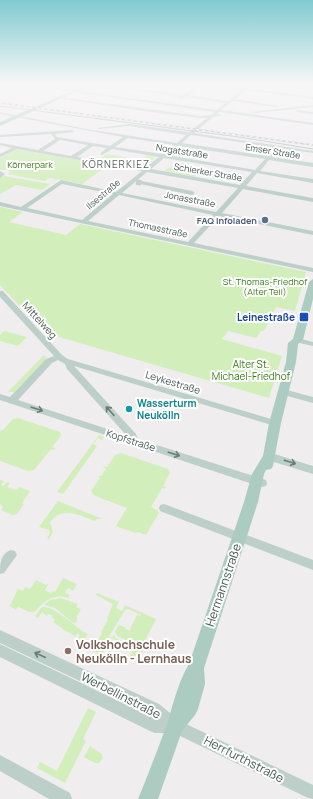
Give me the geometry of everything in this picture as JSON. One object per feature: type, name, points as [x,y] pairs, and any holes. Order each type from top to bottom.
[{"type":"main road","name":"Hermannstraße","points":[[148,799],[175,726],[189,709],[197,684],[196,668],[204,642],[251,502],[258,497],[259,482],[268,462],[275,423],[291,362],[297,355],[301,345],[298,340],[313,282]]},
{"type":"street","name":"Emser Straße","points":[[45,121],[127,136],[313,165]]},
{"type":"street","name":"Ilsestraße","points":[[84,221],[117,194],[137,182],[145,170],[205,121]]},
{"type":"street","points":[[292,121],[313,124]]},
{"type":"street","points":[[0,136],[129,125],[313,152]]},
{"type":"street","points":[[52,132],[54,137],[59,139]]},
{"type":"street","points":[[102,154],[127,136]]},
{"type":"street","points":[[39,151],[59,139]]},
{"type":"street","name":"Nogatstraße","points":[[59,139],[313,181]]},
{"type":"street","name":"Schierker Straße","points":[[0,144],[313,200]]},
{"type":"street","points":[[73,157],[92,144]]},
{"type":"street","points":[[0,156],[17,147]]},
{"type":"street","points":[[190,244],[279,147]]},
{"type":"street","points":[[137,182],[192,193]]},
{"type":"street","name":"Jonasstraße","points":[[23,208],[58,184],[63,183],[313,233]]},
{"type":"street","name":"Thomasstraße","points":[[0,204],[313,270]]},
{"type":"street","name":"Mittelweg","points":[[0,293],[64,360],[132,435],[134,441]]},
{"type":"street","points":[[298,340],[313,344]]},
{"type":"street","points":[[12,401],[49,361],[64,360]]},
{"type":"street","name":"Leykestraße","points":[[64,360],[89,369],[275,423]]},
{"type":"street","points":[[78,376],[89,369]]},
{"type":"street","points":[[283,392],[313,400]]},
{"type":"street","name":"Kopfstraße","points":[[0,397],[259,482]]},
{"type":"street","points":[[268,457],[313,470]]},
{"type":"street","points":[[164,508],[313,565]]},
{"type":"street","points":[[0,569],[10,555]]},
{"type":"street","name":"Werbellinstraße","points":[[0,636],[114,698],[155,726],[175,726]]},
{"type":"street","name":"Werbellinstraße","points":[[0,650],[114,698]]},
{"type":"street","name":"Herrfurthstraße","points":[[175,726],[313,793]]},
{"type":"street","points":[[0,763],[64,799]]},
{"type":"green space","name":"Körnerpark","points":[[16,149],[108,165],[82,184],[58,179],[53,181],[55,179],[49,178],[45,181],[7,174],[10,172],[8,171],[9,170],[0,170],[0,158]]},
{"type":"green space","points":[[107,154],[140,160],[147,155],[156,157],[143,167],[102,160],[103,158],[101,158]]},
{"type":"green space","points":[[172,166],[201,171],[195,177],[164,171]]},
{"type":"green space","points":[[4,176],[50,184],[42,190],[16,185],[0,194],[0,177]]},
{"type":"green space","points":[[0,207],[23,212],[9,222],[66,235],[80,224],[306,272],[295,311],[276,307],[265,329],[261,331],[256,338],[228,331],[222,339],[282,356],[269,398],[45,333],[0,285]]},
{"type":"green space","points":[[4,331],[27,337],[18,346],[0,341],[0,335]]},
{"type":"green space","points":[[44,355],[47,358],[14,392],[8,392]]},
{"type":"green space","points":[[18,418],[60,432],[61,436],[52,447],[55,448],[53,450],[51,449],[34,470],[28,471],[0,461],[0,430],[3,430],[13,419]]},
{"type":"green space","points":[[99,435],[104,437],[102,440],[98,438],[93,444],[97,446],[63,494],[57,492]]},
{"type":"green space","points":[[121,453],[168,469],[170,473],[163,486],[166,487],[165,489],[162,488],[151,507],[159,513],[146,535],[138,532],[135,533],[116,526],[127,508],[93,495],[91,491],[100,478],[98,476],[101,476],[106,469],[103,467],[107,467],[115,455]]},
{"type":"green space","points":[[0,480],[4,481],[1,485],[3,486],[7,482],[10,483],[7,487],[16,490],[19,487],[30,491],[17,514],[13,515],[1,510],[3,507],[0,504]]},
{"type":"green space","points":[[58,501],[103,519],[97,519],[95,521],[77,514],[60,514],[50,522],[53,532],[49,539],[47,538],[50,533],[49,530],[39,527]]},
{"type":"green space","points":[[63,578],[77,584],[73,591],[68,588],[65,593],[70,595],[68,598],[61,596],[50,599],[33,612],[18,607],[16,610],[10,606],[18,589],[23,591],[25,587],[30,589],[36,580],[46,585],[49,583],[45,590],[51,593],[53,591],[55,592]]},
{"type":"green space","points":[[97,593],[119,602],[116,608],[122,611],[125,605],[156,619],[142,647],[117,636],[115,632],[119,625],[130,631],[137,615],[141,616],[129,609],[125,610],[110,635],[109,637],[111,638],[101,657],[97,655],[98,653],[93,651],[100,641],[98,641],[102,633],[101,632],[108,620],[107,619],[113,604],[96,595]]},
{"type":"green space","points":[[61,598],[78,604],[76,607],[81,609],[77,616],[77,622],[73,623],[55,608],[44,605],[50,600]]},
{"type":"green space","points":[[42,607],[47,607],[59,613],[88,634],[84,641],[80,639],[79,641],[77,640],[80,635],[77,633],[75,637],[53,622],[55,619],[52,618],[53,616],[48,614],[47,616],[42,612],[38,618],[35,616]]},
{"type":"green space","points":[[114,635],[115,638],[143,651],[139,656],[141,659],[140,662],[133,659],[132,661],[128,659],[134,648],[111,638]]},
{"type":"green space","points":[[88,708],[96,712],[83,739],[86,741],[65,783],[37,768],[40,762],[57,771]]},
{"type":"green space","points":[[90,746],[102,754],[103,758],[99,763],[95,763],[84,757]]},
{"type":"tunnel","points":[[136,182],[142,183]]},
{"type":"tram line","points":[[118,121],[239,137],[313,149]]},
{"type":"railway","points":[[136,121],[313,145]]},
{"type":"place","name":"FAQ Infoladen","points":[[265,220]]},
{"type":"place","name":"Leinestraße","points":[[304,317]]},
{"type":"place","name":"Wasserturm Neukölln","points":[[129,409]]},
{"type":"place","name":"Volkshochschule Neukölln - Lernhaus","points":[[68,651]]},
{"type":"district","name":"KÖRNERKIEZ","points":[[116,164]]},
{"type":"park label","name":"St. Thomas-Friedhof (Alter Teil)","points":[[265,286]]},
{"type":"park label","name":"Alter St. Michael-Friedhof","points":[[251,370]]}]
